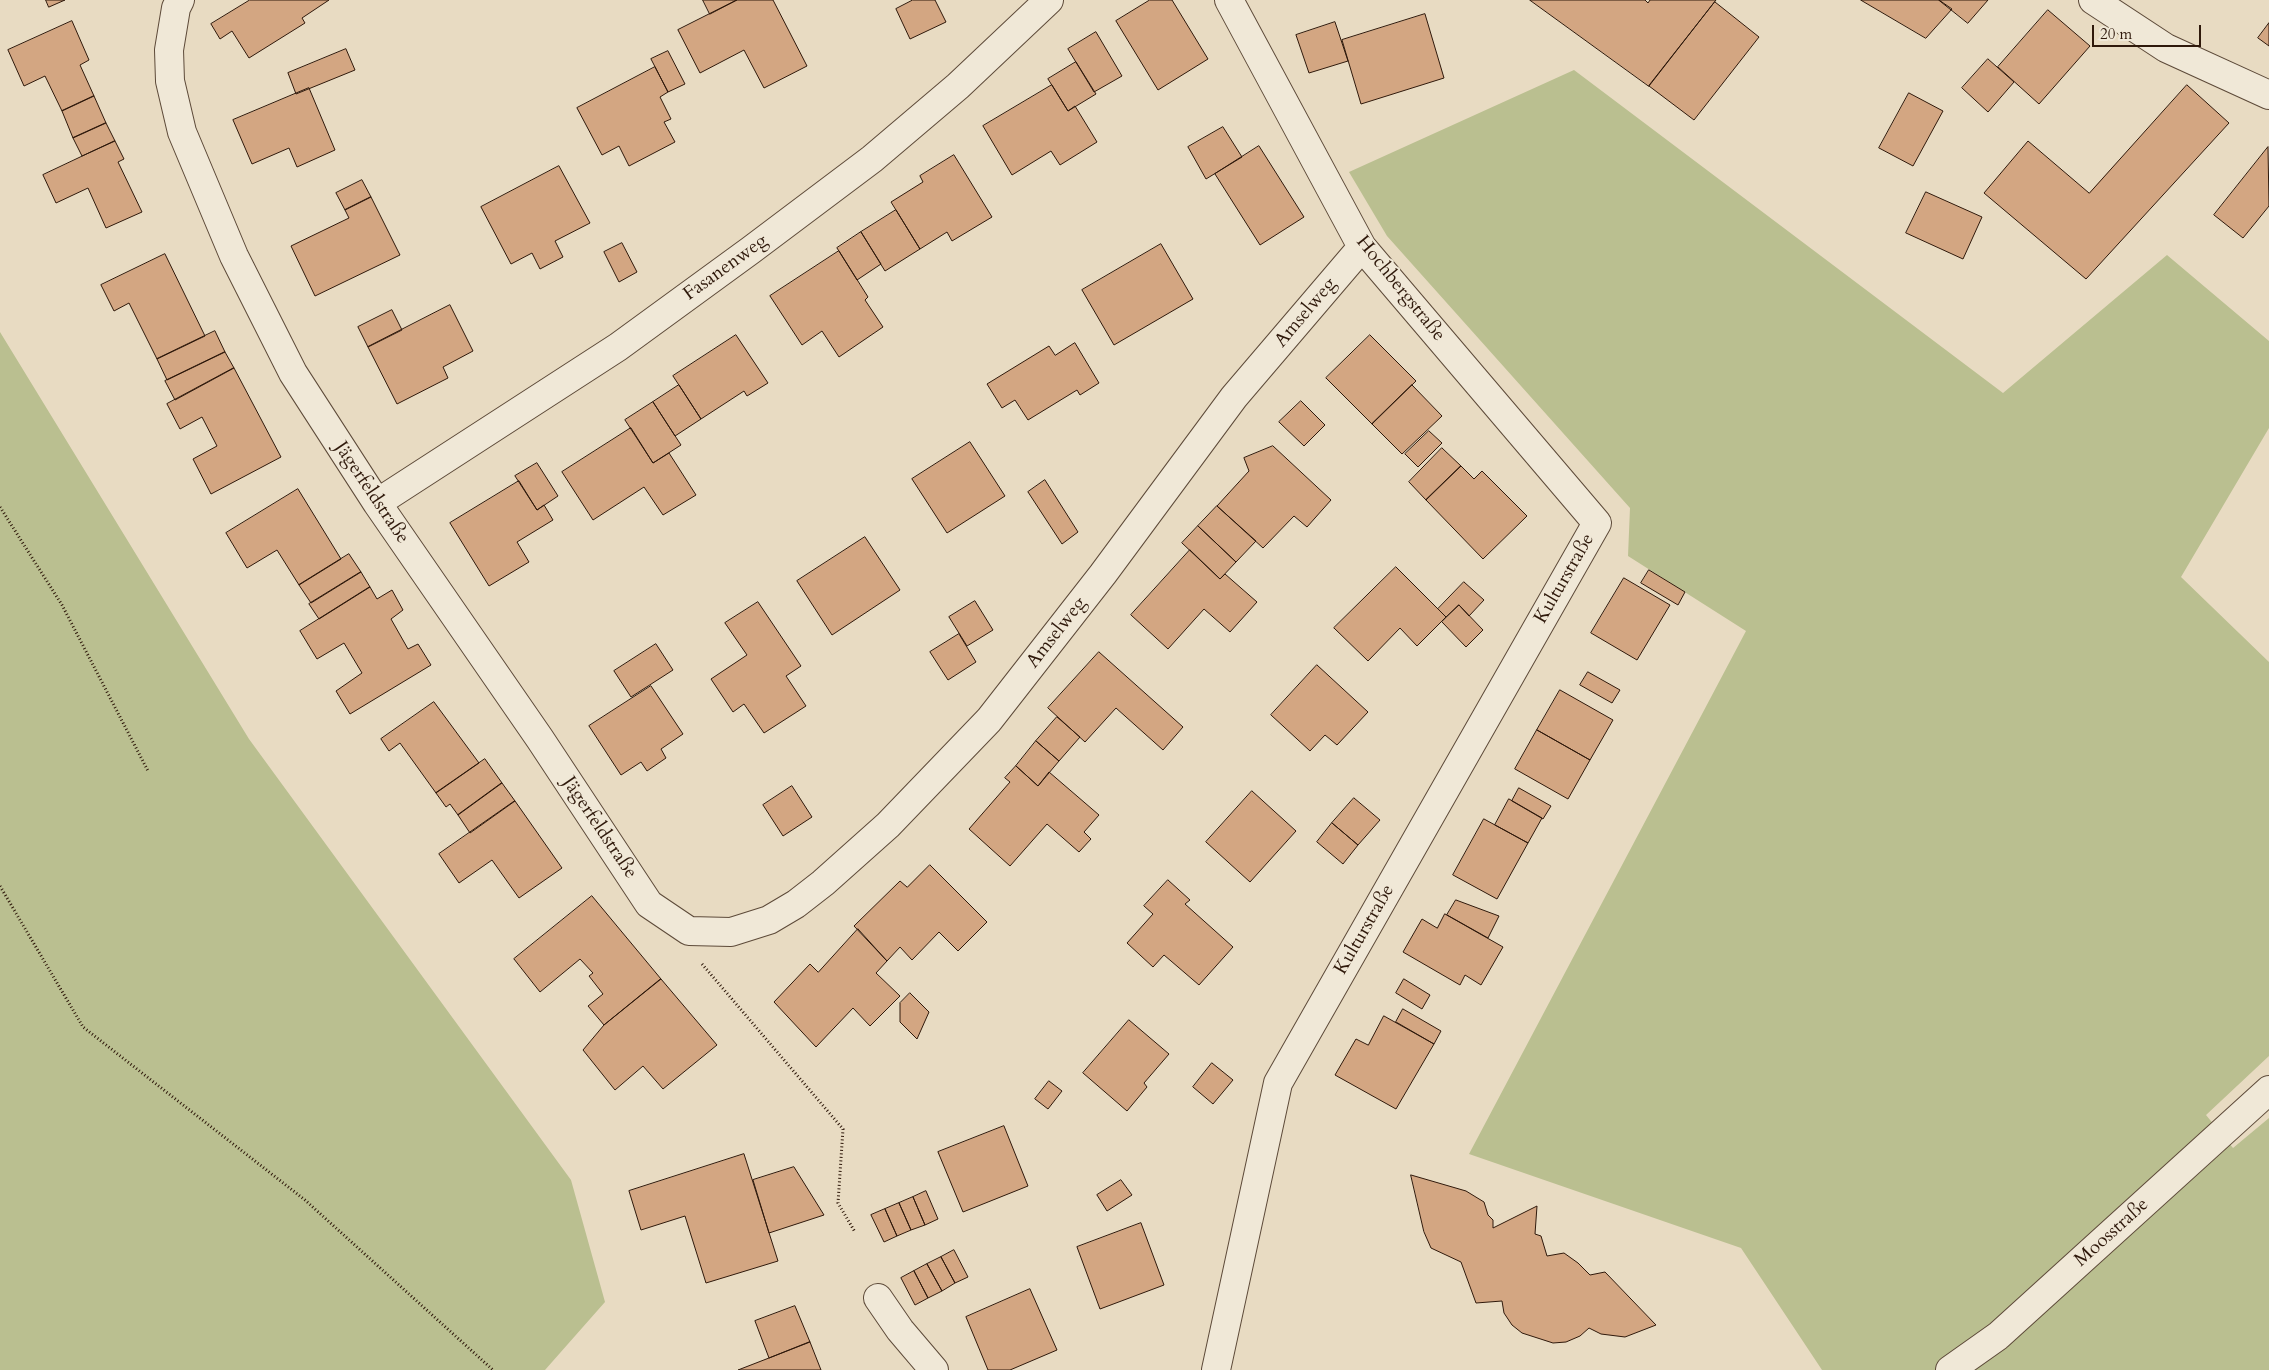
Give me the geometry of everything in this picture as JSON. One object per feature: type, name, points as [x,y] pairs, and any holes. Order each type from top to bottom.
[{"type":"street","name":"Jägerfeldstraße","points":[[180,0],[176,8],[168,50],[170,81],[182,132],[234,256],[293,373],[377,503],[540,739],[649,904],[689,932]]},
{"type":"street","name":"Fasanenweg","points":[[377,503],[618,347],[766,239],[886,147],[958,86],[1049,0]]},
{"type":"street","name":"Hochbergstraße","points":[[1229,0],[1362,247],[1597,523]]},
{"type":"street","points":[[2093,0],[2166,48],[2269,95]]},
{"type":"street","name":"Amselweg","points":[[689,932],[731,932],[769,920],[796,904],[823,883],[888,825],[989,720],[1103,574],[1234,397],[1362,247]]},
{"type":"street","name":"Kulturstraße","points":[[1216,1370],[1278,1084],[1597,523]]},
{"type":"street","name":"Moosstraße","points":[[1950,1370],[1998,1336],[2269,1090]]},
{"type":"street","points":[[878,1298],[900,1330],[934,1370]]},
{"type":"path","points":[[0,507],[62,605],[148,771]]},
{"type":"path","points":[[0,886],[83,1027],[305,1200],[493,1370]]},
{"type":"path","points":[[689,932],[698,959],[843,1129],[838,1203],[855,1232]]},
{"type":"green space","points":[[1574,70],[2003,393],[2167,255],[2269,341],[2269,428],[2181,577],[2269,662],[2269,1056],[2206,1115],[2233,1148],[2269,1118],[2269,1370],[1822,1370],[1741,1248],[1469,1154],[1746,631],[1628,556],[1630,508],[1387,236],[1349,172]]},
{"type":"green space","points":[[0,332],[249,739],[571,1180],[605,1302],[545,1370],[0,1370]]},
{"type":"building","points":[[46,0],[65,0],[49,7]]},
{"type":"building","points":[[250,0],[329,0],[302,18],[305,23],[249,58],[232,31],[220,39],[211,24]]},
{"type":"building","points":[[703,0],[737,0],[710,14]]},
{"type":"building","points":[[737,0],[773,0],[807,66],[764,88],[744,50],[700,73],[678,30]]},
{"type":"building","points":[[913,0],[935,0],[946,22],[910,39],[896,9]]},
{"type":"building","points":[[1150,0],[1172,0],[1208,59],[1158,90],[1116,21]]},
{"type":"building","points":[[1530,0],[1645,0],[1648,3],[1650,0],[1716,0],[1649,86]]},
{"type":"building","points":[[1861,0],[1939,0],[1952,9],[1926,38]]},
{"type":"building","points":[[1939,0],[1988,0],[1968,23]]},
{"type":"building","points":[[1715,2],[1759,37],[1694,120],[1649,86]]},
{"type":"building","points":[[2048,10],[2090,46],[2039,104],[1998,67]]},
{"type":"building","points":[[1425,14],[1444,78],[1361,104],[1342,40]]},
{"type":"building","points":[[72,21],[89,60],[80,65],[94,96],[62,111],[45,76],[24,86],[8,50]]},
{"type":"building","points":[[1335,22],[1348,61],[1309,73],[1296,35]]},
{"type":"building","points":[[2269,23],[2269,46],[2258,38]]},
{"type":"building","points":[[1096,32],[1122,76],[1094,92],[1068,49]]},
{"type":"building","points":[[346,49],[355,70],[296,94],[288,73]]},
{"type":"building","points":[[668,51],[685,84],[668,92],[651,59]]},
{"type":"building","points":[[1988,59],[2014,82],[1988,112],[1962,88]]},
{"type":"building","points":[[1076,62],[1096,94],[1068,111],[1048,79]]},
{"type":"building","points":[[655,67],[668,92],[660,97],[671,119],[664,122],[675,142],[629,166],[619,146],[602,155],[577,108]]},
{"type":"building","points":[[1052,85],[1068,111],[1075,106],[1097,142],[1060,165],[1051,151],[1012,175],[983,126]]},
{"type":"building","points":[[2187,85],[2229,123],[2086,279],[1984,193],[2028,141],[2089,193]]},
{"type":"building","points":[[309,88],[335,150],[297,167],[289,148],[252,164],[233,120]]},
{"type":"building","points":[[1909,93],[1943,111],[1913,166],[1879,148]]},
{"type":"building","points":[[94,96],[106,123],[73,138],[62,111]]},
{"type":"building","points":[[106,123],[115,141],[82,156],[73,138]]},
{"type":"building","points":[[1223,127],[1242,157],[1206,179],[1188,147]]},
{"type":"building","points":[[115,141],[124,159],[118,162],[142,212],[106,228],[88,188],[56,203],[43,175]]},
{"type":"building","points":[[1259,146],[1304,217],[1260,245],[1215,174]]},
{"type":"building","points":[[2268,147],[2269,206],[2243,238],[2214,215]]},
{"type":"building","points":[[954,155],[992,217],[952,241],[947,232],[920,249],[891,202],[923,182],[920,176]]},
{"type":"building","points":[[559,166],[590,223],[555,241],[563,257],[540,269],[532,253],[511,264],[481,207]]},
{"type":"building","points":[[362,180],[371,197],[345,210],[336,193]]},
{"type":"building","points":[[1926,192],[1982,217],[1963,259],[1906,233]]},
{"type":"building","points":[[371,197],[400,255],[315,296],[291,246],[349,218],[345,210]]},
{"type":"building","points":[[896,210],[920,249],[885,271],[861,232]]},
{"type":"building","points":[[861,232],[881,264],[857,280],[837,248]]},
{"type":"building","points":[[622,243],[637,272],[619,282],[604,252]]},
{"type":"building","points":[[1161,244],[1193,299],[1114,345],[1082,290]]},
{"type":"building","points":[[839,251],[868,297],[865,300],[883,327],[839,357],[822,331],[802,345],[770,296]]},
{"type":"building","points":[[165,254],[205,336],[157,359],[129,303],[114,311],[101,285]]},
{"type":"building","points":[[450,305],[473,351],[443,367],[448,378],[397,404],[368,347]]},
{"type":"building","points":[[392,310],[402,330],[368,347],[358,327]]},
{"type":"building","points":[[215,331],[225,352],[167,380],[157,359]]},
{"type":"building","points":[[736,335],[768,383],[747,396],[744,391],[701,419],[673,376]]},
{"type":"building","points":[[1370,335],[1416,381],[1372,424],[1326,378]]},
{"type":"building","points":[[1075,343],[1099,383],[1080,395],[1077,390],[1028,420],[1015,400],[1002,408],[987,384],[1049,346],[1055,355]]},
{"type":"building","points":[[225,352],[234,368],[175,400],[165,381]]},
{"type":"building","points":[[234,368],[281,457],[211,494],[193,459],[217,446],[202,417],[180,429],[167,404]]},
{"type":"building","points":[[679,385],[701,419],[675,436],[653,402]]},
{"type":"building","points":[[1412,385],[1442,416],[1402,454],[1372,424]]},
{"type":"building","points":[[1301,401],[1325,425],[1304,446],[1279,422]]},
{"type":"building","points":[[653,402],[681,445],[653,463],[625,420]]},
{"type":"building","points":[[631,428],[653,463],[669,453],[696,495],[663,515],[644,487],[593,520],[562,472]]},
{"type":"building","points":[[1429,431],[1442,443],[1418,467],[1405,454]]},
{"type":"building","points":[[970,442],[1005,496],[947,533],[912,479]]},
{"type":"building","points":[[1273,446],[1331,500],[1307,527],[1294,516],[1263,548],[1217,506],[1249,471],[1244,458]]},
{"type":"building","points":[[1442,448],[1461,466],[1426,500],[1409,482]]},
{"type":"building","points":[[537,463],[558,496],[537,510],[515,476]]},
{"type":"building","points":[[1461,466],[1474,479],[1482,471],[1527,516],[1483,559],[1426,500]]},
{"type":"building","points":[[1045,480],[1078,532],[1062,544],[1028,492]]},
{"type":"building","points":[[519,481],[537,510],[544,505],[553,520],[517,542],[529,562],[489,586],[450,523]]},
{"type":"building","points":[[298,489],[341,559],[299,585],[277,550],[247,568],[226,533]]},
{"type":"building","points":[[1217,506],[1256,541],[1236,562],[1198,526]]},
{"type":"building","points":[[1198,526],[1236,562],[1220,579],[1182,543]]},
{"type":"building","points":[[865,537],[900,590],[832,635],[797,581]]},
{"type":"building","points":[[1190,550],[1220,579],[1225,574],[1257,602],[1230,632],[1204,609],[1168,649],[1131,615]]},
{"type":"building","points":[[349,554],[361,572],[311,603],[299,585]]},
{"type":"building","points":[[1396,567],[1446,617],[1417,646],[1400,628],[1368,661],[1334,628]]},
{"type":"building","points":[[1649,570],[1685,592],[1678,605],[1641,583]]},
{"type":"building","points":[[361,572],[370,587],[319,619],[309,604]]},
{"type":"building","points":[[1624,578],[1670,605],[1637,660],[1591,633]]},
{"type":"building","points":[[1464,582],[1484,600],[1469,616],[1459,605],[1446,617],[1438,609]]},
{"type":"building","points":[[370,587],[377,599],[392,590],[403,610],[391,619],[408,649],[418,644],[431,665],[350,714],[336,691],[362,673],[344,643],[317,659],[300,631]]},
{"type":"building","points":[[975,601],[993,630],[967,646],[949,617]]},
{"type":"building","points":[[758,602],[801,666],[786,676],[806,706],[764,733],[744,704],[733,712],[711,679],[747,655],[725,623]]},
{"type":"building","points":[[1459,605],[1483,630],[1466,647],[1442,622]]},
{"type":"building","points":[[959,634],[976,662],[948,680],[930,652]]},
{"type":"building","points":[[656,644],[673,670],[631,697],[614,671]]},
{"type":"building","points":[[1099,652],[1183,727],[1163,750],[1116,708],[1085,742],[1048,708]]},
{"type":"building","points":[[1317,665],[1368,712],[1337,745],[1325,735],[1310,751],[1271,715]]},
{"type":"building","points":[[1588,672],[1620,690],[1612,703],[1580,685]]},
{"type":"building","points":[[651,686],[683,734],[661,749],[666,758],[647,771],[641,762],[621,775],[589,726]]},
{"type":"building","points":[[1560,690],[1613,720],[1590,760],[1537,730]]},
{"type":"building","points":[[434,702],[479,763],[436,793],[400,743],[389,751],[381,739]]},
{"type":"building","points":[[1057,717],[1080,737],[1059,761],[1036,741]]},
{"type":"building","points":[[1537,730],[1590,760],[1568,799],[1515,769]]},
{"type":"building","points":[[1036,741],[1059,761],[1038,786],[1016,766]]},
{"type":"building","points":[[485,759],[502,783],[458,815],[450,804],[446,807],[436,793]]},
{"type":"building","points":[[1016,766],[1038,786],[1049,772],[1099,815],[1084,832],[1091,839],[1079,852],[1047,824],[1010,866],[969,829],[1010,782],[1005,778]]},
{"type":"building","points":[[502,783],[515,801],[470,833],[458,815]]},
{"type":"building","points":[[792,786],[812,817],[783,836],[763,805]]},
{"type":"building","points":[[1519,788],[1551,806],[1543,819],[1512,801]]},
{"type":"building","points":[[1252,791],[1296,831],[1250,882],[1206,842]]},
{"type":"building","points":[[1354,798],[1380,820],[1358,845],[1332,823]]},
{"type":"building","points":[[1509,799],[1542,818],[1528,843],[1495,825]]},
{"type":"building","points":[[515,801],[562,868],[519,898],[492,860],[459,883],[439,854]]},
{"type":"building","points":[[1484,819],[1528,843],[1497,899],[1453,875]]},
{"type":"building","points":[[1332,823],[1358,845],[1343,864],[1317,842]]},
{"type":"building","points":[[930,865],[987,922],[958,951],[939,932],[912,960],[900,947],[887,961],[854,926],[900,881],[907,887]]},
{"type":"building","points":[[1168,880],[1190,900],[1185,904],[1233,947],[1199,985],[1164,955],[1153,967],[1127,943],[1153,914],[1144,906]]},
{"type":"building","points":[[592,896],[661,979],[604,1025],[588,1006],[603,994],[589,976],[593,973],[580,959],[540,992],[514,959]]},
{"type":"building","points":[[1456,900],[1499,916],[1488,938],[1447,915]]},
{"type":"building","points":[[1445,914],[1503,947],[1481,985],[1465,975],[1460,985],[1403,952],[1422,919],[1437,928]]},
{"type":"building","points":[[858,929],[887,961],[876,973],[900,996],[870,1026],[853,1008],[816,1047],[774,1002],[810,964],[818,972]]},
{"type":"building","points":[[661,979],[717,1045],[663,1089],[643,1066],[615,1090],[583,1050],[604,1025]]},
{"type":"building","points":[[1404,979],[1430,995],[1422,1009],[1396,993]]},
{"type":"building","points":[[910,993],[929,1012],[917,1039],[900,1022],[900,1003]]},
{"type":"building","points":[[1403,1009],[1441,1031],[1434,1044],[1396,1022]]},
{"type":"building","points":[[1384,1016],[1434,1044],[1396,1109],[1335,1075],[1356,1039],[1368,1045]]},
{"type":"building","points":[[1129,1020],[1169,1054],[1144,1083],[1147,1087],[1127,1111],[1083,1073]]},
{"type":"building","points":[[1212,1063],[1233,1080],[1213,1104],[1193,1087]]},
{"type":"building","points":[[1049,1081],[1062,1091],[1048,1109],[1035,1099]]},
{"type":"building","points":[[1004,1126],[1028,1186],[963,1212],[938,1152]]},
{"type":"building","points":[[744,1154],[778,1261],[706,1283],[685,1216],[641,1230],[629,1191]]},
{"type":"building","points":[[794,1167],[824,1215],[769,1233],[753,1180]]},
{"type":"building","points":[[1411,1175],[1466,1191],[1484,1202],[1488,1215],[1493,1220],[1493,1228],[1537,1206],[1535,1234],[1541,1236],[1547,1256],[1564,1253],[1590,1275],[1605,1272],[1656,1325],[1625,1337],[1601,1334],[1589,1328],[1580,1336],[1566,1342],[1553,1343],[1522,1333],[1512,1325],[1504,1313],[1502,1301],[1476,1303],[1461,1262],[1431,1248],[1424,1232]]},
{"type":"building","points":[[1121,1180],[1132,1195],[1107,1211],[1097,1195]]},
{"type":"building","points":[[926,1191],[938,1219],[925,1225],[913,1197]]},
{"type":"building","points":[[913,1197],[925,1225],[911,1230],[899,1203]]},
{"type":"building","points":[[899,1203],[911,1230],[897,1236],[885,1209]]},
{"type":"building","points":[[885,1209],[897,1236],[884,1242],[871,1215]]},
{"type":"building","points":[[1141,1223],[1164,1285],[1100,1309],[1077,1247]]},
{"type":"building","points":[[954,1250],[968,1277],[955,1283],[941,1257]]},
{"type":"building","points":[[941,1257],[955,1283],[942,1291],[927,1264]]},
{"type":"building","points":[[927,1264],[942,1291],[928,1298],[914,1271]]},
{"type":"building","points":[[914,1271],[928,1298],[915,1305],[901,1278]]},
{"type":"building","points":[[1030,1289],[1057,1350],[1010,1370],[988,1370],[966,1317]]},
{"type":"building","points":[[795,1306],[810,1342],[769,1358],[755,1321]]},
{"type":"building","points":[[810,1342],[821,1370],[738,1370],[769,1358]]}]
